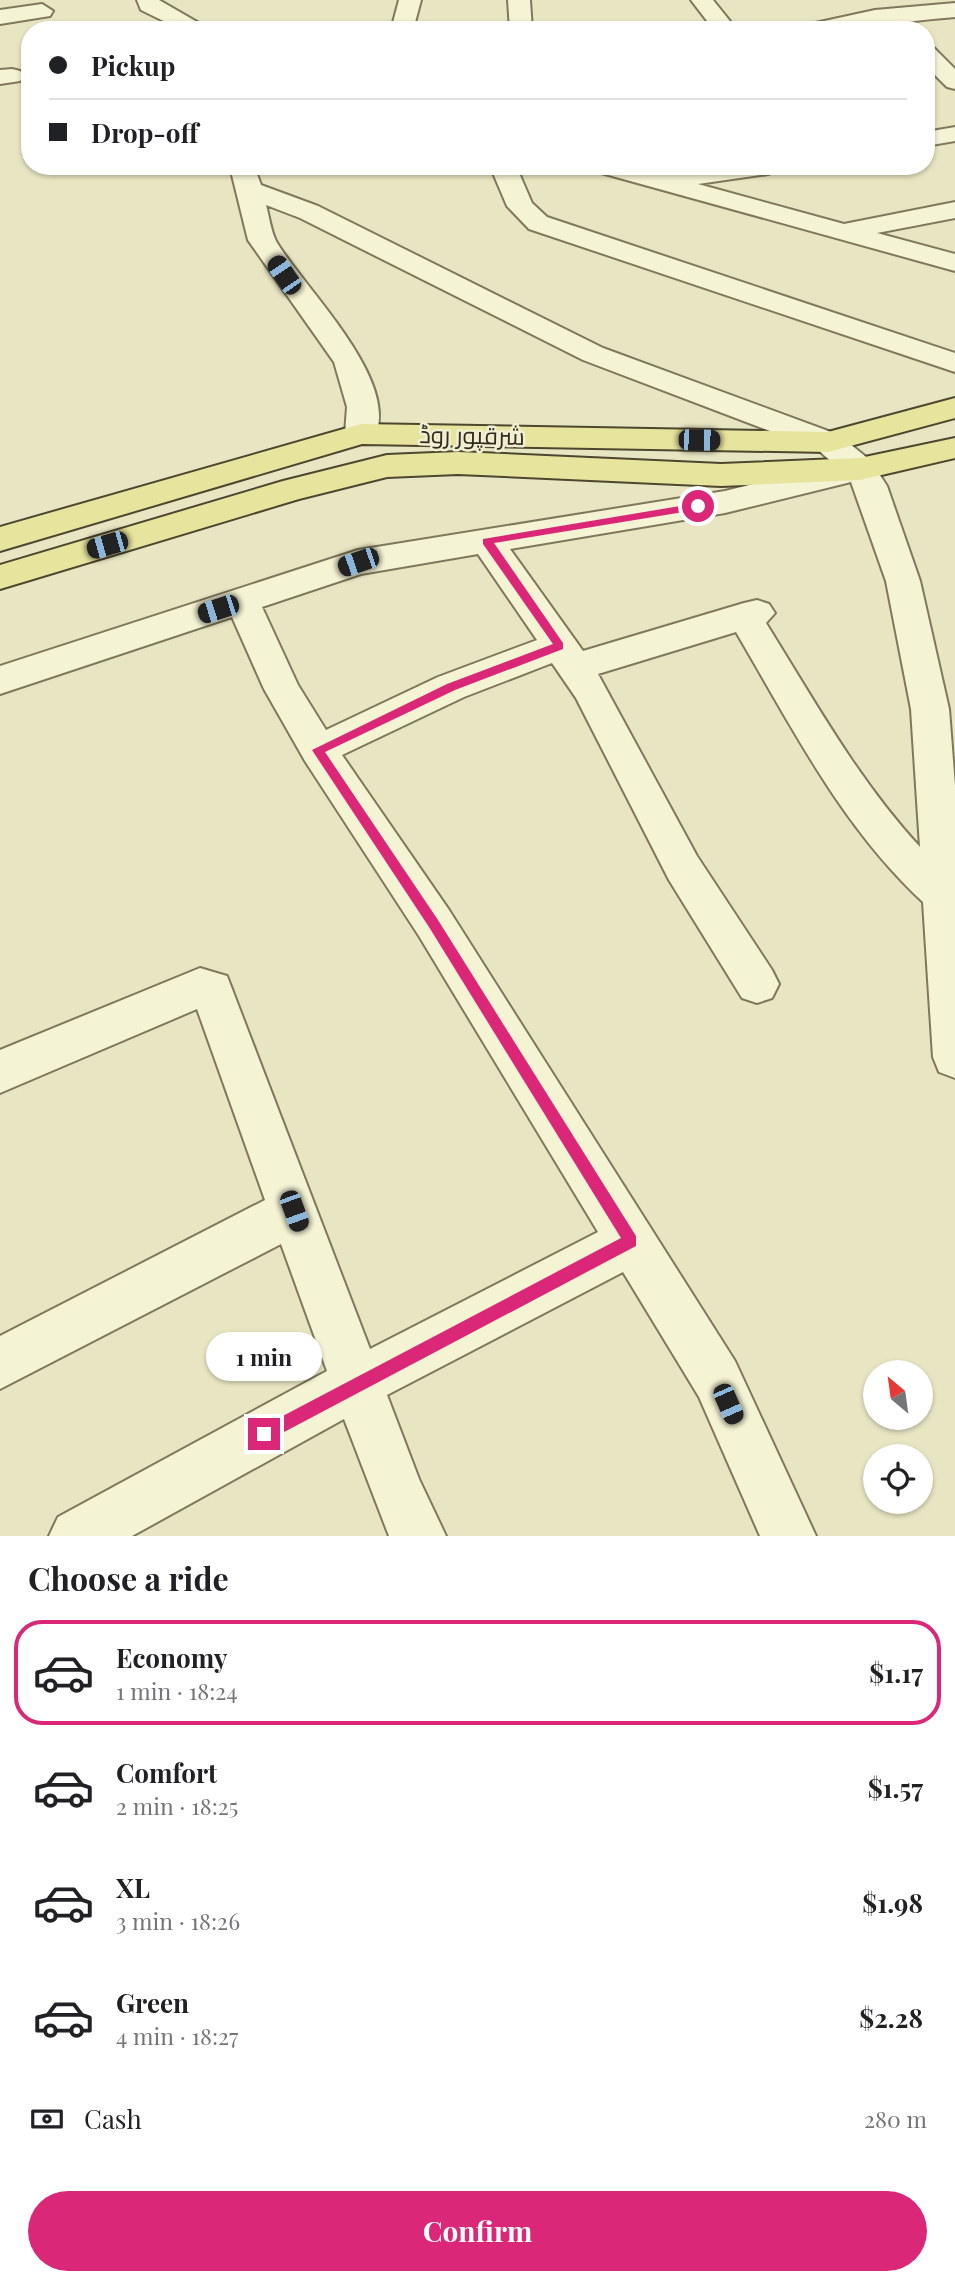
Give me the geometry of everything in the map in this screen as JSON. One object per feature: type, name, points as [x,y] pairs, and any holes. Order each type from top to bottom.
[{"type":"main road","name":"شرقپور روڈ","points":[[0,539],[361,434],[828,442],[955,408]]},
{"type":"main road","name":"شرقپور روڈ","points":[[0,577],[294,489],[387,466],[458,463],[721,475],[860,469],[955,448]]},
{"type":"street","points":[[404,21],[410,0]]},
{"type":"street","points":[[519,0],[520,21]]},
{"type":"street","points":[[702,0],[719,21]]},
{"type":"street","points":[[853,21],[874,16],[955,10]]},
{"type":"street","points":[[0,17],[45,13]]},
{"type":"street","points":[[143,13],[170,21]]},
{"type":"street","points":[[935,137],[955,134]]},
{"type":"street","points":[[507,175],[520,206],[538,223],[955,363]]},
{"type":"street","points":[[634,175],[955,263]]},
{"type":"street","points":[[659,182],[679,175]]},
{"type":"street","points":[[245,177],[262,240],[349,360],[362,407],[361,434]]},
{"type":"street","points":[[245,177],[309,212],[593,354],[828,442],[860,469],[871,486],[942,703],[955,1057]]},
{"type":"street","points":[[843,232],[955,210]]},
{"type":"street","points":[[0,680],[358,562],[725,502],[860,469]]},
{"type":"street","points":[[487,541],[567,656],[605,717],[683,868],[757,984]]},
{"type":"street","points":[[242,601],[282,689],[318,750],[434,923],[717,1379],[788,1536]]},
{"type":"street","points":[[318,750],[451,687],[567,656],[751,614],[847,784],[889,842],[922,878],[949,893]]},
{"type":"street","points":[[0,1072],[200,987],[209,988],[215,998],[397,1492],[418,1536]]},
{"type":"street","points":[[0,1363],[294,1211]]},
{"type":"street","points":[[77,1536],[357,1383],[631,1241]]},
{"type":"route","points":[[264,1434],[631,1241],[434,923],[318,750],[380,723],[451,687],[559,646],[487,541],[537,535],[698,506]]}]
